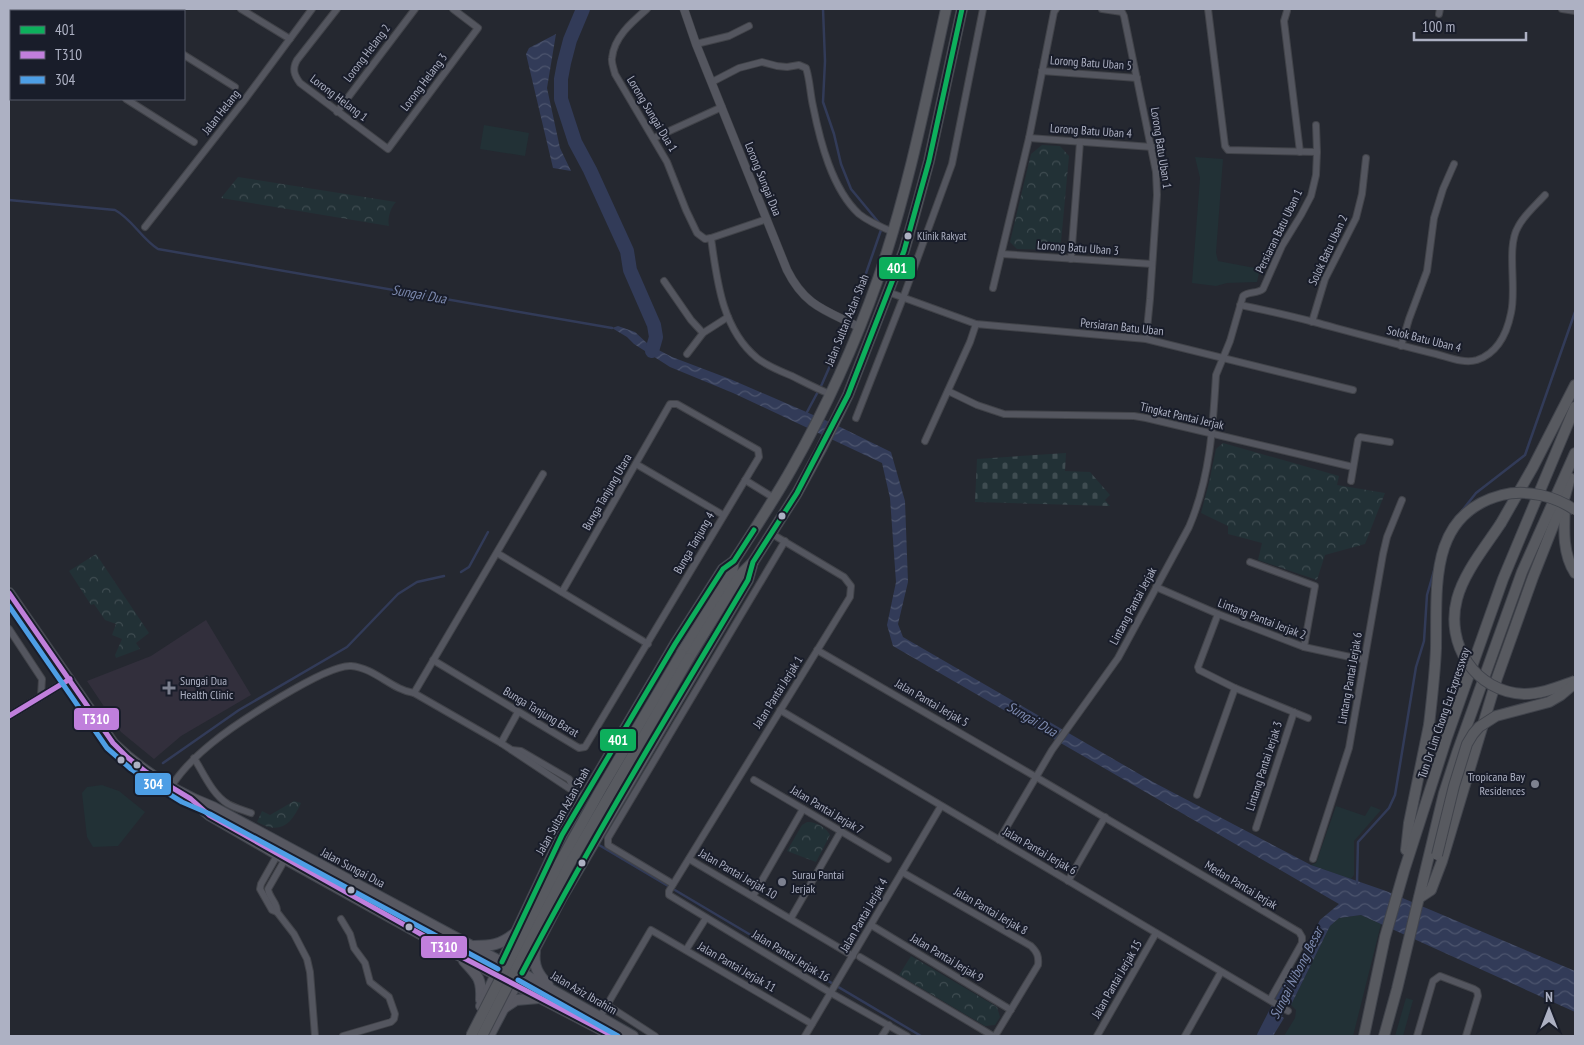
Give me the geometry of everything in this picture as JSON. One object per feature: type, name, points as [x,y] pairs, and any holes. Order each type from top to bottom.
[{"type":"highway","name":"Jalan Sultan Azlan Shah","points":[[482,1036],[589,828],[732,572],[734,561],[774,498],[807,441],[821,412],[826,392],[859,327],[877,281],[888,230],[912,162],[946,9]]},
{"type":"highway","name":"Jalan Sultan Azlan Shah","points":[[471,1036],[558,864],[600,789],[685,656],[740,575],[753,562],[772,534],[821,449],[848,395],[904,251],[923,184],[962,9]]},
{"type":"highway","points":[[1575,385],[1533,467],[1501,523],[1473,566],[1457,598],[1454,620],[1460,652],[1474,672],[1496,687],[1522,694],[1541,692],[1575,682]]},
{"type":"highway","name":"Tun Dr Lim Chong Eu Expressway","points":[[1364,1036],[1386,937],[1404,871],[1447,736],[1503,578],[1575,407]]},
{"type":"highway","name":"Tun Dr Lim Chong Eu Expressway","points":[[1384,1036],[1444,793],[1457,752],[1522,572],[1575,453]]},
{"type":"highway","points":[[1420,896],[1431,890],[1442,861],[1497,678],[1533,577],[1565,496],[1575,459]]},
{"type":"highway","points":[[1404,871],[1409,823],[1429,725],[1435,667],[1438,575],[1442,551],[1449,536],[1459,520],[1474,507],[1492,498],[1511,493],[1532,494],[1551,498],[1575,510]]},
{"type":"highway","points":[[1565,496],[1565,544],[1568,558],[1575,573]]},
{"type":"highway","points":[[1420,896],[1428,883],[1454,786],[1467,744],[1473,734],[1483,724],[1496,716],[1549,702],[1561,695],[1575,682]]},
{"type":"main road","name":"Jalan Sultan Azlan Shah","points":[[466,1036],[580,794],[723,569],[734,561]]},
{"type":"main road","name":"Jalan Sultan Azlan Shah","points":[[489,1036],[537,943],[609,815],[748,580],[753,562]]},
{"type":"main road","name":"Jalan Sungai Dua","points":[[9,593],[113,743],[146,772],[191,799],[209,815],[496,974]]},
{"type":"main road","name":"Jalan Sungai Dua","points":[[191,799],[214,807],[502,962]]},
{"type":"main road","points":[[547,865],[551,881],[561,885],[572,881]]},
{"type":"main road","points":[[470,946],[498,944],[516,933]]},
{"type":"main road","points":[[537,943],[534,965],[553,990]]},
{"type":"main road","points":[[458,954],[479,977],[482,988],[481,1006]]},
{"type":"main road","name":"Jalan Aziz Ibrahim","points":[[502,962],[633,1036]]},
{"type":"main road","name":"Jalan Aziz Ibrahim","points":[[496,974],[613,1036]]},
{"type":"main road","points":[[503,1009],[516,1000],[523,998],[543,998]]},
{"type":"street","points":[[242,9],[290,39]]},
{"type":"street","name":"Jalan Helang","points":[[145,227],[243,102],[312,9]]},
{"type":"street","name":"Lorong Helang 1","points":[[337,9],[297,60],[294,68],[296,78],[300,83],[388,149]]},
{"type":"street","name":"Lorong Helang 2","points":[[338,112],[415,9]]},
{"type":"street","name":"Lorong Helang 3","points":[[388,149],[478,28],[453,9]]},
{"type":"street","name":"Lorong Sungai Dua 1","points":[[647,9],[627,27],[616,44],[611,59],[615,74],[667,162],[697,233],[706,239],[712,238]]},
{"type":"street","name":"Lorong Sungai Dua","points":[[684,9],[696,44],[794,284],[805,298],[859,327]]},
{"type":"street","points":[[856,418],[903,298],[952,164],[983,9]]},
{"type":"street","points":[[993,288],[1029,138],[1056,9]]},
{"type":"street","name":"Lorong Batu Uban 1","points":[[1102,9],[1122,12],[1124,16],[1152,147],[1157,195],[1146,339]]},
{"type":"street","points":[[1208,9],[1226,148],[1230,151],[1317,152]]},
{"type":"street","points":[[1562,9],[1575,11]]},
{"type":"street","points":[[1287,11],[1284,21],[1300,152]]},
{"type":"street","points":[[696,44],[729,36],[749,26]]},
{"type":"street","points":[[185,56],[235,87]]},
{"type":"street","points":[[712,82],[739,68],[762,62],[787,67],[799,65],[806,68],[813,106],[832,172],[844,197],[860,214],[888,230]]},
{"type":"street","name":"Lorong Batu Uban 5","points":[[1042,71],[1137,78]]},
{"type":"street","points":[[128,100],[194,142]]},
{"type":"street","points":[[654,138],[722,107]]},
{"type":"street","name":"Persiaran Batu Uban 1","points":[[1240,305],[1246,293],[1259,292],[1263,289],[1282,246],[1307,204],[1316,175],[1316,125]]},
{"type":"street","name":"Lorong Batu Uban 4","points":[[1029,138],[1152,147]]},
{"type":"street","points":[[1070,259],[1080,142]]},
{"type":"street","name":"Solok Batu Uban 2","points":[[1312,322],[1325,279],[1356,218],[1362,194],[1366,158]]},
{"type":"street","points":[[1401,346],[1409,318],[1427,271],[1434,218],[1443,189],[1454,164]]},
{"type":"street","name":"Solok Batu Uban 4","points":[[1240,305],[1465,361],[1478,360],[1491,353],[1500,343],[1506,332],[1512,312],[1514,293],[1513,244],[1515,234],[1518,225],[1545,195]]},
{"type":"street","points":[[767,219],[712,238],[716,273],[722,300],[737,335],[758,358],[768,365],[826,392]]},
{"type":"street","name":"Lorong Batu Uban 3","points":[[1002,254],[1152,264]]},
{"type":"street","points":[[664,281],[690,320],[703,333]]},
{"type":"street","name":"Persiaran Batu Uban","points":[[888,292],[976,324],[1146,339],[1353,390]]},
{"type":"street","points":[[1223,358],[1240,305]]},
{"type":"street","points":[[687,354],[703,333],[728,317]]},
{"type":"street","points":[[925,441],[970,342],[976,324]]},
{"type":"street","name":"Lintang Pantai Jerjak","points":[[999,840],[1052,750],[1118,658],[1189,527],[1196,510],[1207,466],[1212,434],[1216,375],[1223,358]]},
{"type":"street","name":"Tingkat Pantai Jerjak","points":[[948,391],[977,405],[1004,414],[1134,416],[1353,467]]},
{"type":"street","name":"Bunga Tanjung 4","points":[[648,644],[759,457],[758,450],[677,404],[672,404]]},
{"type":"street","name":"Bunga Tanjung Utara","points":[[562,592],[672,404]]},
{"type":"street","points":[[1351,481],[1360,437],[1390,442]]},
{"type":"street","points":[[636,464],[723,515]]},
{"type":"street","points":[[414,693],[543,474]]},
{"type":"street","points":[[745,480],[774,498]]},
{"type":"street","name":"Lintang Pantai Jerjak 6","points":[[1313,859],[1349,748],[1382,554],[1402,500]]},
{"type":"street","name":"Jalan Pantai Jerjak 1","points":[[671,888],[850,597],[850,586],[844,577],[772,534]]},
{"type":"street","points":[[671,888],[608,845],[608,838],[785,542]]},
{"type":"street","points":[[497,553],[648,644]]},
{"type":"street","points":[[1250,562],[1315,586],[1304,647]]},
{"type":"street","name":"Lintang Pantai Jerjak 2","points":[[1156,587],[1218,614],[1304,647],[1364,660]]},
{"type":"street","name":"Lintang Pantai Jerjak 3","points":[[1218,614],[1198,668],[1204,674],[1308,718]]},
{"type":"street","points":[[9,630],[42,679],[41,696]]},
{"type":"street","name":"Bunga Tanjung Barat","points":[[433,660],[579,748],[585,747],[648,644]]},
{"type":"street","name":"Jalan Pantai Jerjak 5","points":[[817,650],[1036,776]]},
{"type":"street","points":[[171,787],[181,771],[213,742],[318,676],[336,668],[353,666],[370,671],[414,693],[501,743],[580,794]]},
{"type":"street","points":[[9,716],[70,679]]},
{"type":"street","points":[[1197,795],[1235,688]]},
{"type":"street","name":"Jalan Pantai Jerjak 6","points":[[780,710],[1288,1011]]},
{"type":"street","points":[[501,743],[518,712]]},
{"type":"street","name":"Lintang Pantai Jerjak 3","points":[[1256,828],[1294,712]]},
{"type":"street","points":[[194,758],[222,800],[251,813]]},
{"type":"street","name":"Medan Pantai Jerjak","points":[[1036,776],[1299,932],[1302,937],[1302,943],[1272,1002]]},
{"type":"street","name":"Jalan Pantai Jerjak 7","points":[[754,780],[888,859]]},
{"type":"street","name":"Jalan Pantai Jerjak 4","points":[[805,1036],[941,806]]},
{"type":"street","points":[[753,896],[803,809]]},
{"type":"street","points":[[1068,881],[1105,817]]},
{"type":"street","points":[[790,918],[840,831]]},
{"type":"street","points":[[287,847],[268,892],[277,907],[277,912],[294,934],[307,959],[315,1036]]},
{"type":"street","name":"Jalan Pantai Jerjak 10","points":[[689,859],[853,956]]},
{"type":"street","name":"Jalan Pantai Jerjak 8","points":[[902,872],[1036,951],[1039,960],[1038,965],[994,1036]]},
{"type":"street","name":"Jalan Pantai Jerjak 16","points":[[671,888],[670,897],[833,989],[907,1036]]},
{"type":"street","points":[[686,950],[706,918]]},
{"type":"street","points":[[340,919],[350,934],[354,948],[365,963],[370,982],[389,997],[395,1014],[391,1022],[343,1036]]},
{"type":"street","name":"Jalan Pantai Jerjak 9","points":[[871,925],[1011,1010]]},
{"type":"street","name":"Jalan Pantai Jerjak 11","points":[[607,1005],[651,930],[812,1024]]},
{"type":"street","name":"Jalan Pantai Jerjak 15","points":[[1096,1036],[1156,933]]},
{"type":"street","points":[[860,958],[994,1036]]},
{"type":"street","points":[[1185,1036],[1221,972]]},
{"type":"street","points":[[1417,1036],[1432,981],[1440,976],[1474,988],[1477,991],[1478,996],[1466,1036]]},
{"type":"street","points":[[600,1017],[607,1005],[655,1036]]},
{"type":"street","points":[[882,1036],[889,1025]]},
{"type":"shaded area","name":"Sungai Dua Health Clinic","points":[[206,620],[251,695],[181,736],[154,759],[121,732],[87,681],[151,656]]},
{"type":"green space","points":[[484,125],[529,133],[525,156],[480,149]]},
{"type":"green space","points":[[1042,145],[1060,146],[1069,156],[1061,242],[1051,250],[1017,249],[1010,242],[1031,154]]},
{"type":"green space","points":[[1195,157],[1223,159],[1216,253],[1218,261],[1260,269],[1257,282],[1227,283],[1216,286],[1192,283],[1200,178]]},
{"type":"green space","points":[[238,177],[396,202],[390,213],[389,226],[221,198]]},
{"type":"green space","points":[[1223,443],[1339,476],[1337,485],[1385,493],[1365,544],[1325,555],[1317,580],[1258,560],[1262,543],[1228,534],[1228,526],[1201,513],[1216,449]]},
{"type":"green space","points":[[1066,453],[1065,471],[1090,472],[1110,495],[1105,500],[1110,506],[975,502],[977,459]]},
{"type":"green space","points":[[96,554],[149,633],[136,643],[140,649],[116,658],[115,655],[122,639],[112,635],[116,624],[105,620],[94,604],[91,605],[69,571]]},
{"type":"green space","points":[[102,785],[119,791],[145,812],[118,846],[93,847],[87,837],[82,793],[87,787]]},
{"type":"green space","points":[[294,801],[301,803],[293,817],[284,826],[272,828],[257,822],[262,811],[270,815]]},
{"type":"green space","points":[[1336,806],[1365,816],[1371,806],[1381,810],[1354,841],[1354,875],[1351,879],[1311,865],[1316,863]]},
{"type":"green space","points":[[807,822],[820,826],[830,835],[816,862],[787,851],[802,825]]},
{"type":"green space","points":[[1361,915],[1381,924],[1353,1036],[1284,1036],[1295,1018],[1296,1010],[1291,1005],[1330,926],[1339,918]]},
{"type":"green space","points":[[911,956],[997,1007],[1000,1017],[995,1025],[985,1026],[899,975]]},
{"type":"green space","points":[[1406,998],[1413,1000],[1403,1036],[1395,1036]]},
{"type":"water","points":[[556,34],[547,88],[560,148],[571,171],[553,168],[526,54],[529,48]]},
{"type":"water","points":[[618,326],[635,332],[649,345],[672,357],[730,379],[834,424],[891,452],[905,501],[908,582],[898,624],[903,637],[1153,782],[1311,865],[1386,891],[1575,971],[1575,1012],[1361,915],[1339,918],[1330,926],[1291,1005],[1280,998],[1320,920],[1339,904],[893,646],[887,625],[896,582],[890,498],[882,463],[733,393],[670,367],[612,328]]},
{"type":"water","points":[[1272,1010],[1284,1018],[1273,1036],[1258,1036]]},
{"type":"waterway","points":[[583,9],[570,40],[564,63],[561,79],[561,99],[575,142],[627,251],[630,270],[654,325],[656,337],[652,351]]},
{"type":"waterway","points":[[823,9],[825,61],[823,102],[834,134],[841,164],[851,189],[880,224],[881,230],[850,315]]},
{"type":"waterway","name":"Sungai Dua","points":[[9,200],[115,210],[158,249],[612,328]]},
{"type":"waterway","points":[[1461,512],[1476,493],[1525,455],[1575,312]]},
{"type":"waterway","points":[[806,414],[822,384],[843,336],[843,329]]},
{"type":"waterway","points":[[461,572],[469,567],[488,532]]},
{"type":"waterway","points":[[1357,883],[1358,842],[1389,808],[1395,795],[1416,667],[1424,641],[1427,595],[1436,564]]},
{"type":"waterway","points":[[163,763],[239,710],[347,647],[398,594],[417,582],[444,576]]},
{"type":"waterway","points":[[599,845],[921,1036]]},
{"type":"waterway","name":"Sungai Nibong Besar","points":[[1264,1036],[1291,983]]},
{"type":"transit line","name":"401","points":[[522,973],[604,824],[748,580],[753,562],[797,493],[848,395],[904,251],[929,161],[962,9]]},
{"type":"transit line","name":"401","points":[[502,962],[562,835],[675,644],[723,569],[734,561],[754,530]]},
{"type":"transit line","name":"T310","points":[[9,593],[113,743],[146,772],[191,799],[209,815],[458,955],[613,1036]]},
{"type":"transit line","name":"304","points":[[9,606],[107,748],[131,769],[182,802],[210,814],[498,969]]},
{"type":"transit line","name":"T310","points":[[9,716],[70,679]]},
{"type":"transit line","name":"304","points":[[518,980],[618,1036]]},
{"type":"place","name":"Klinik Rakyat","points":[[908,236]]},
{"type":"place","name":"Sungai Dua Health Clinic","points":[[169,688]]},
{"type":"place","name":"Tropicana Bay Residences","points":[[1535,784]]},
{"type":"place","name":"Surau Pantai Jerjak","points":[[782,882]]}]
